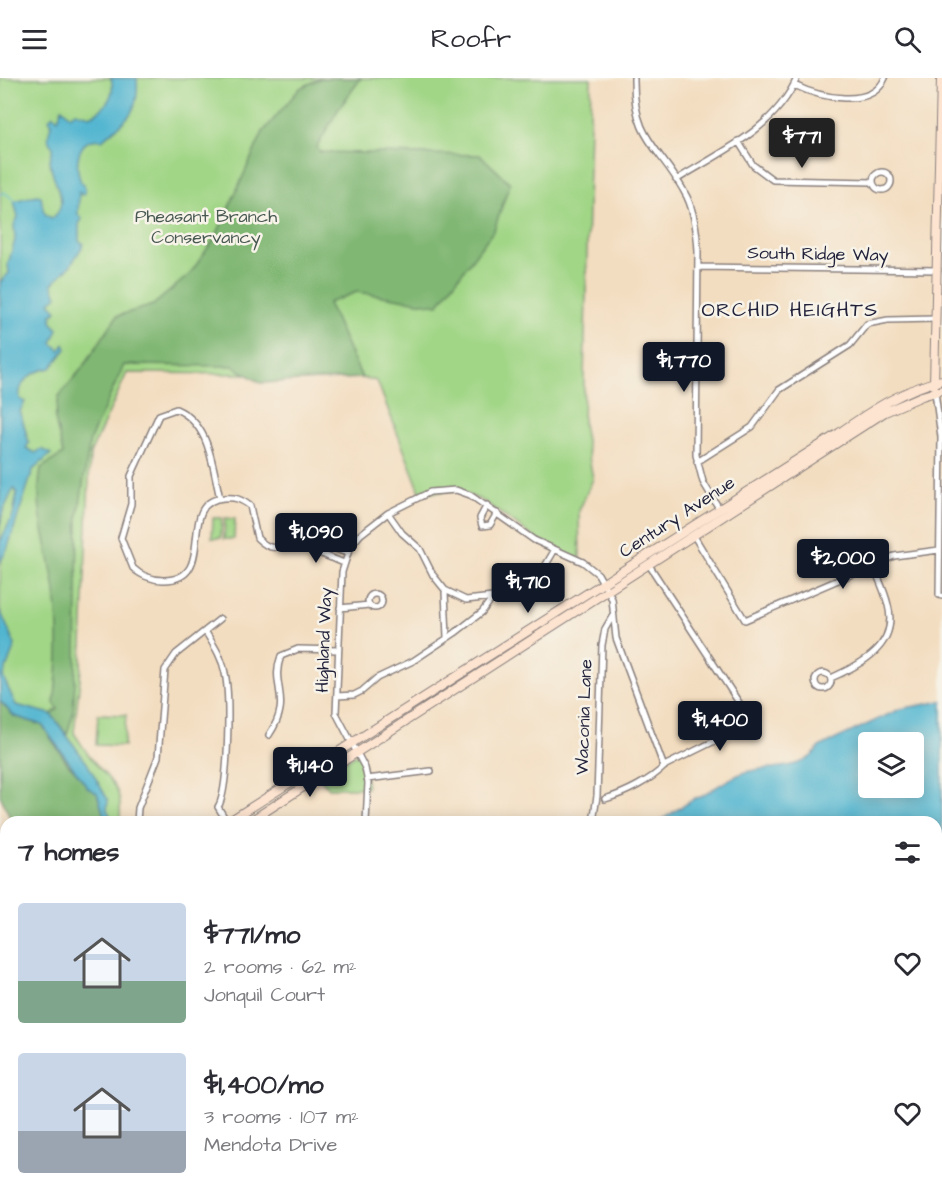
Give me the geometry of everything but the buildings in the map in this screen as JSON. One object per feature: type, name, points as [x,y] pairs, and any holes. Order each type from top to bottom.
[{"type":"main road","points":[[938,391],[936,319],[941,78]]},
{"type":"main road","name":"Century Avenue","points":[[236,816],[880,404],[938,381]]},
{"type":"main road","name":"Century Avenue","points":[[258,816],[885,412],[938,391]]},
{"type":"street","points":[[634,78],[634,97],[642,130],[686,196],[695,220],[698,267],[697,462],[703,482],[724,517]]},
{"type":"street","points":[[676,180],[773,117],[797,78]]},
{"type":"street","points":[[794,86],[817,95],[865,97],[878,91],[885,78]]},
{"type":"street","points":[[738,141],[753,165],[773,180],[873,182]]},
{"type":"street","name":"South Ridge Way","points":[[698,267],[938,270]]},
{"type":"street","points":[[697,462],[752,427],[779,390],[850,345],[867,324],[881,320],[936,319]]},
{"type":"street","points":[[938,391],[941,465],[939,595],[942,596]]},
{"type":"street","points":[[220,498],[202,434],[192,418],[173,409],[158,416],[130,480],[131,504],[121,538],[133,568],[157,580],[174,579],[187,571],[195,557],[200,512],[209,502],[220,498],[239,498],[250,506],[257,538],[271,547],[280,547],[305,532],[324,544],[347,554]]},
{"type":"street","name":"Highland Way","points":[[367,779],[358,753],[337,717],[340,608],[344,563],[347,554],[361,534],[388,513],[421,494],[438,490],[465,492],[487,505],[534,540],[554,551],[588,564],[609,591]]},
{"type":"street","points":[[487,505],[480,518],[482,526],[490,525],[498,513]]},
{"type":"street","points":[[388,513],[402,533],[420,549],[432,575],[445,590],[466,600],[493,597],[544,568],[554,551]]},
{"type":"street","points":[[694,536],[745,620],[905,553],[939,550]]},
{"type":"street","points":[[293,539],[298,539],[319,553],[344,563]]},
{"type":"street","points":[[831,678],[873,656],[880,648],[888,629],[889,606],[873,565]]},
{"type":"street","points":[[649,566],[749,722],[756,729]]},
{"type":"street","points":[[445,590],[448,600],[447,637]]},
{"type":"street","points":[[609,591],[616,638],[664,766]]},
{"type":"street","points":[[337,696],[354,695],[377,678],[413,661],[482,612],[493,597]]},
{"type":"street","points":[[340,608],[369,605]]},
{"type":"street","name":"Waconia Lane","points":[[594,816],[597,796],[602,645],[606,629],[613,616]]},
{"type":"street","points":[[137,816],[138,808],[158,757],[165,670],[176,654],[220,619]]},
{"type":"street","points":[[205,631],[222,662],[228,686],[225,787],[218,807],[223,816]]},
{"type":"street","points":[[269,735],[281,708],[276,669],[280,656],[298,649],[338,650]]},
{"type":"street","points":[[605,799],[637,785],[661,772],[664,766],[747,726],[749,722]]},
{"type":"street","points":[[366,816],[367,779],[431,771]]},
{"type":"green space","name":"Pheasant Branch Conservancy","points":[[0,78],[591,78],[583,424],[593,479],[579,511],[580,561],[554,551],[483,501],[456,490],[421,494],[377,381],[362,378],[335,319],[249,374],[127,373],[90,454],[81,669],[74,733],[116,789],[119,795],[120,816],[30,816],[0,776]]},
{"type":"green space","points":[[321,78],[361,78],[338,110],[317,147],[320,152],[480,155],[510,183],[494,230],[438,305],[357,292],[328,303],[362,378],[261,383],[233,366],[124,365],[90,440],[78,517],[76,665],[73,714],[67,735],[51,714],[58,709],[54,703],[58,662],[58,620],[53,576],[39,500],[41,468],[63,454],[55,419],[59,396],[83,367],[117,316],[153,305],[190,274],[216,236],[263,132],[300,88]]},
{"type":"green space","points":[[213,518],[222,518],[221,538],[212,538]]},
{"type":"green space","points":[[225,518],[235,519],[234,539],[224,539]]},
{"type":"green space","points":[[0,701],[14,716],[42,725],[68,764],[97,793],[104,816],[9,816],[0,795]]},
{"type":"green space","points":[[98,714],[126,715],[124,746],[96,745]]},
{"type":"green space","points":[[358,753],[363,762],[367,788],[329,788],[319,777]]},
{"type":"water","points":[[111,78],[137,78],[136,100],[133,109],[124,121],[102,140],[87,142],[80,153],[79,175],[84,184],[85,193],[82,195],[79,192],[78,215],[82,219],[79,224],[79,241],[84,244],[70,266],[52,284],[57,296],[50,302],[57,311],[52,314],[51,322],[58,329],[52,343],[60,350],[64,344],[66,349],[51,368],[39,371],[28,378],[21,387],[20,393],[20,399],[25,402],[20,411],[29,443],[26,448],[35,453],[42,449],[51,454],[33,470],[8,547],[0,563],[0,542],[13,515],[17,493],[14,488],[3,511],[0,526],[0,282],[9,273],[8,264],[15,240],[14,225],[18,217],[14,201],[41,196],[43,209],[48,217],[52,218],[58,212],[61,199],[51,168],[50,159],[53,147],[48,139],[52,123],[49,119],[53,115],[58,119],[62,108],[70,116],[75,112],[90,116],[101,110],[111,96]]},
{"type":"water","points":[[0,610],[15,645],[3,677],[16,705],[51,714],[87,763],[108,800],[107,810],[110,816],[104,816],[97,793],[88,788],[42,725],[14,716],[0,701]]},
{"type":"water","points":[[942,701],[942,816],[667,816],[734,777],[755,770],[796,764],[813,755],[819,747],[900,709]]},
{"type":"waterway","points":[[0,195],[4,192],[15,201]]},
{"type":"district","name":"ORCHID HEIGHTS","points":[[790,310]]}]
